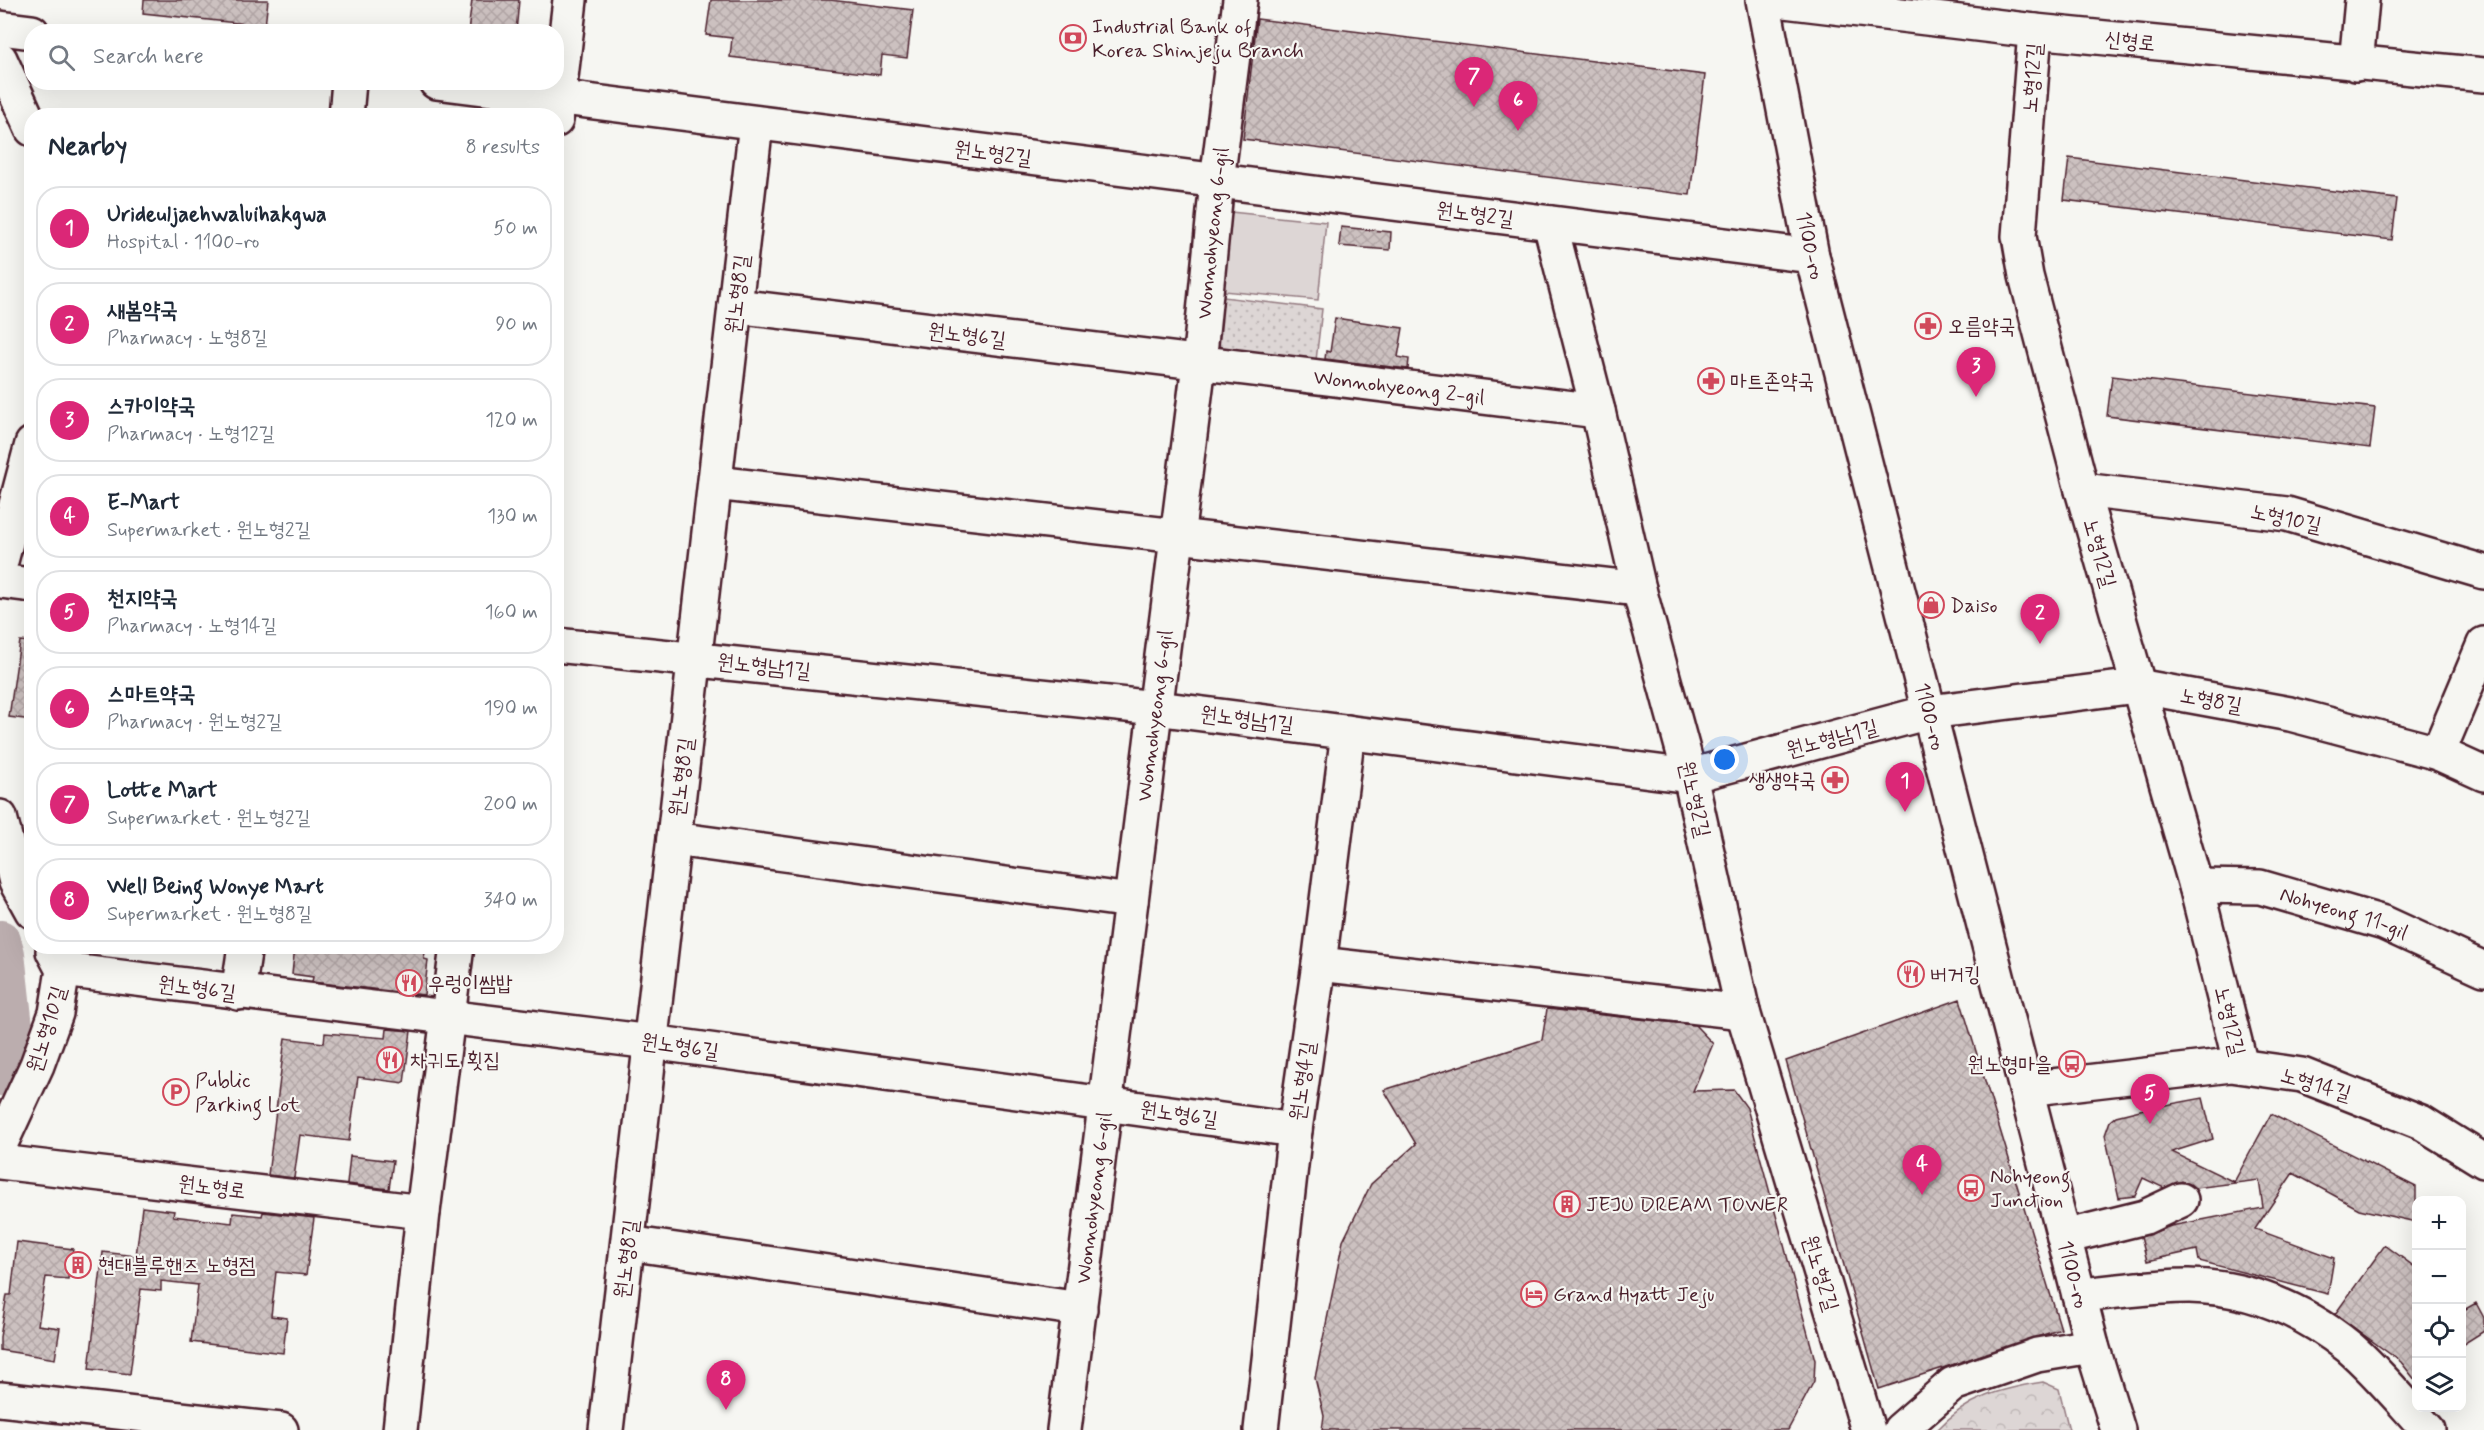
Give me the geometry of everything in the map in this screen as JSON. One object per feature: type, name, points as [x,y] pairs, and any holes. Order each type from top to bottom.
[{"type":"street","points":[[564,54],[570,0]]},
{"type":"street","name":"Wonnohyeong 6-gil","points":[[1064,1430],[1199,363],[1217,181],[1240,0]]},
{"type":"street","name":"1100-ro","points":[[1763,0],[1812,256],[2092,1346],[2118,1430]]},
{"type":"street","name":"신형로","points":[[1776,0],[2035,31],[2484,75]]},
{"type":"street","points":[[2356,64],[2362,0]]},
{"type":"street","points":[[0,28],[24,31]]},
{"type":"street","name":"노형12길","points":[[2035,31],[2019,236],[2025,276],[2082,490],[2196,886],[2241,1066]]},
{"type":"street","points":[[0,59],[24,112]]},
{"type":"street","points":[[347,108],[348,90]]},
{"type":"street","name":"원노형2길","points":[[472,90],[553,108]]},
{"type":"street","points":[[558,108],[560,90]]},
{"type":"street","name":"원노형2길","points":[[564,109],[756,123],[1812,256]]},
{"type":"street","name":"원노형8길","points":[[606,1430],[756,123]]},
{"type":"street","name":"원노형2길","points":[[1550,223],[1598,411],[1639,589],[1690,776],[1743,1012],[1869,1430]]},
{"type":"street","name":"원노형6길","points":[[735,306],[1199,363]]},
{"type":"street","name":"Wonnohyeong 2-gil","points":[[1199,363],[1598,411]]},
{"type":"street","points":[[0,565],[24,474]]},
{"type":"street","points":[[715,483],[1639,589]]},
{"type":"street","name":"노형10길","points":[[2082,490],[2287,514],[2484,572]]},
{"type":"street","points":[[0,581],[24,584]]},
{"type":"street","points":[[2438,753],[2484,644]]},
{"type":"street","name":"원노형남1길","points":[[564,646],[1156,708],[1690,776],[1929,712]]},
{"type":"street","name":"노형8길","points":[[1929,712],[2138,686],[2290,714],[2438,753],[2484,774]]},
{"type":"street","name":"원노형4길","points":[[1261,1430],[1295,1130],[1319,964],[1348,732]]},
{"type":"street","points":[[0,817],[16,882],[24,896]]},
{"type":"street","points":[[674,839],[1131,901]]},
{"type":"street","name":"Nohyeong 11-gil","points":[[2196,886],[2260,887],[2373,920],[2484,969]]},
{"type":"street","name":"원노형6길","points":[[60,954],[238,993],[651,1042],[1295,1130]]},
{"type":"street","name":"원노형10길","points":[[0,1145],[38,1065],[56,1013],[60,954]]},
{"type":"street","points":[[238,993],[244,954]]},
{"type":"street","points":[[400,1430],[423,1212],[456,954]]},
{"type":"street","points":[[1319,964],[1743,1012]]},
{"type":"street","name":"노형14길","points":[[2026,1089],[2231,1065],[2302,1075],[2350,1092],[2421,1122],[2484,1161]]},
{"type":"street","name":"원노형로","points":[[0,1162],[423,1212]]},
{"type":"street","points":[[2064,1237],[2145,1217],[2181,1200]]},
{"type":"street","points":[[628,1243],[1080,1309]]},
{"type":"street","points":[[2079,1296],[2188,1286],[2233,1289],[2277,1303],[2318,1324],[2350,1348],[2428,1430]]},
{"type":"street","points":[[1900,1430],[1953,1384],[2037,1356],[2092,1346]]},
{"type":"street","points":[[0,1399],[280,1430]]},
{"type":"green space","points":[[1221,211],[1326,222],[1318,300],[1213,290]]},
{"type":"green space","points":[[1215,296],[1322,309],[1315,369],[1208,357]]},
{"type":"green space","points":[[2043,1382],[2059,1389],[2069,1430],[1937,1430],[1961,1410],[1985,1396]]},
{"type":"building","points":[[144,0],[268,0],[265,24],[143,13]]},
{"type":"building","points":[[472,0],[519,0],[517,24],[469,24]]},
{"type":"building","points":[[711,0],[830,0],[913,10],[907,58],[882,55],[880,75],[730,57],[732,38],[706,35]]},
{"type":"building","points":[[1257,19],[1705,75],[1690,195],[1243,139]]},
{"type":"building","points":[[2069,158],[2397,199],[2392,240],[2064,200]]},
{"type":"building","points":[[1341,227],[1391,232],[1390,250],[1339,246]]},
{"type":"building","points":[[1335,318],[1403,328],[1398,357],[1409,359],[1408,369],[1325,359],[1326,351],[1330,352]]},
{"type":"building","points":[[2112,376],[2375,408],[2370,448],[2107,416]]},
{"type":"building","points":[[20,641],[24,641],[24,719],[9,717]]},
{"type":"building","points":[[294,954],[425,954],[424,959],[428,960],[424,995],[312,982],[313,977],[292,974]]},
{"type":"building","points":[[1960,999],[2061,1329],[1879,1389],[1786,1061]]},
{"type":"building","name":"JEJU DREAM TOWER","points":[[1547,1009],[1695,1025],[1713,1044],[1693,1091],[1734,1090],[1747,1108],[1815,1360],[1814,1381],[1788,1430],[1322,1430],[1324,1416],[1315,1378],[1343,1241],[1371,1184],[1416,1144],[1384,1090],[1542,1040]]},
{"type":"building","points":[[387,1029],[411,1031],[404,1083],[358,1077],[349,1141],[300,1135],[294,1178],[268,1175],[285,1038],[324,1043],[325,1033],[386,1038]]},
{"type":"building","points":[[2203,1098],[2213,1139],[2172,1152],[2234,1182],[2271,1114],[2416,1187],[2416,1196],[2412,1196],[2412,1221],[2359,1209],[2293,1173],[2255,1229],[2334,1258],[2328,1294],[2199,1261],[2197,1250],[2147,1261],[2141,1237],[2171,1226],[2263,1208],[2259,1180],[2195,1188],[2182,1181],[2164,1188],[2143,1178],[2135,1196],[2119,1198],[2105,1135],[2110,1121],[2116,1116]]},
{"type":"building","points":[[350,1156],[393,1161],[389,1189],[347,1184]]},
{"type":"building","points":[[142,1207],[174,1211],[173,1216],[232,1223],[233,1213],[262,1216],[263,1212],[314,1218],[306,1275],[276,1272],[271,1316],[287,1318],[283,1353],[191,1342],[198,1285],[161,1281],[161,1291],[141,1289],[130,1374],[89,1369],[103,1252],[136,1256]]},
{"type":"building","points":[[17,1242],[73,1249],[68,1279],[46,1277],[38,1325],[60,1328],[55,1359],[0,1350],[7,1295],[11,1295]]},
{"type":"building","points":[[2385,1245],[2412,1265],[2412,1376],[2401,1362],[2335,1314]]},
{"type":"building","points":[[2476,1303],[2484,1318],[2484,1331],[2466,1342],[2466,1309]]},
{"type":"waterway","points":[[0,941],[4,954],[14,1045],[0,1075]]},
{"type":"place","name":"Industrial Bank of Korea Shinjeju Branch","points":[[1073,38]]},
{"type":"place","name":"Lotte Mart","points":[[1474,107]]},
{"type":"place","name":"스마트약국","points":[[1518,131]]},
{"type":"place","name":"오름약국","points":[[1928,326]]},
{"type":"place","name":"마트존약국","points":[[1711,381]]},
{"type":"place","name":"스카이약국","points":[[1976,397]]},
{"type":"place","name":"Daiso","points":[[1931,605]]},
{"type":"place","name":"새봄약국","points":[[2040,644]]},
{"type":"place","name":"생생약국","points":[[1835,780]]},
{"type":"place","name":"Urideuljaehwaluihakgwa","points":[[1905,812]]},
{"type":"place","name":"버거킹","points":[[1911,974]]},
{"type":"place","name":"우렁이쌈밥","points":[[409,983]]},
{"type":"place","name":"차귀도 횟집","points":[[390,1060]]},
{"type":"place","name":"원노형마을","points":[[2072,1064]]},
{"type":"place","name":"Public Parking Lot","points":[[176,1092]]},
{"type":"place","name":"천지약국","points":[[2150,1124]]},
{"type":"place","name":"Nohyeong Junction","points":[[1971,1188]]},
{"type":"place","name":"E-Mart","points":[[1922,1195]]},
{"type":"place","name":"JEJU DREAM TOWER","points":[[1567,1204]]},
{"type":"place","name":"현대블루핸즈 노형점","points":[[78,1265]]},
{"type":"place","name":"Grand Hyatt Jeju","points":[[1534,1294]]},
{"type":"place","name":"Well Being Wonye Mart","points":[[726,1410]]}]
